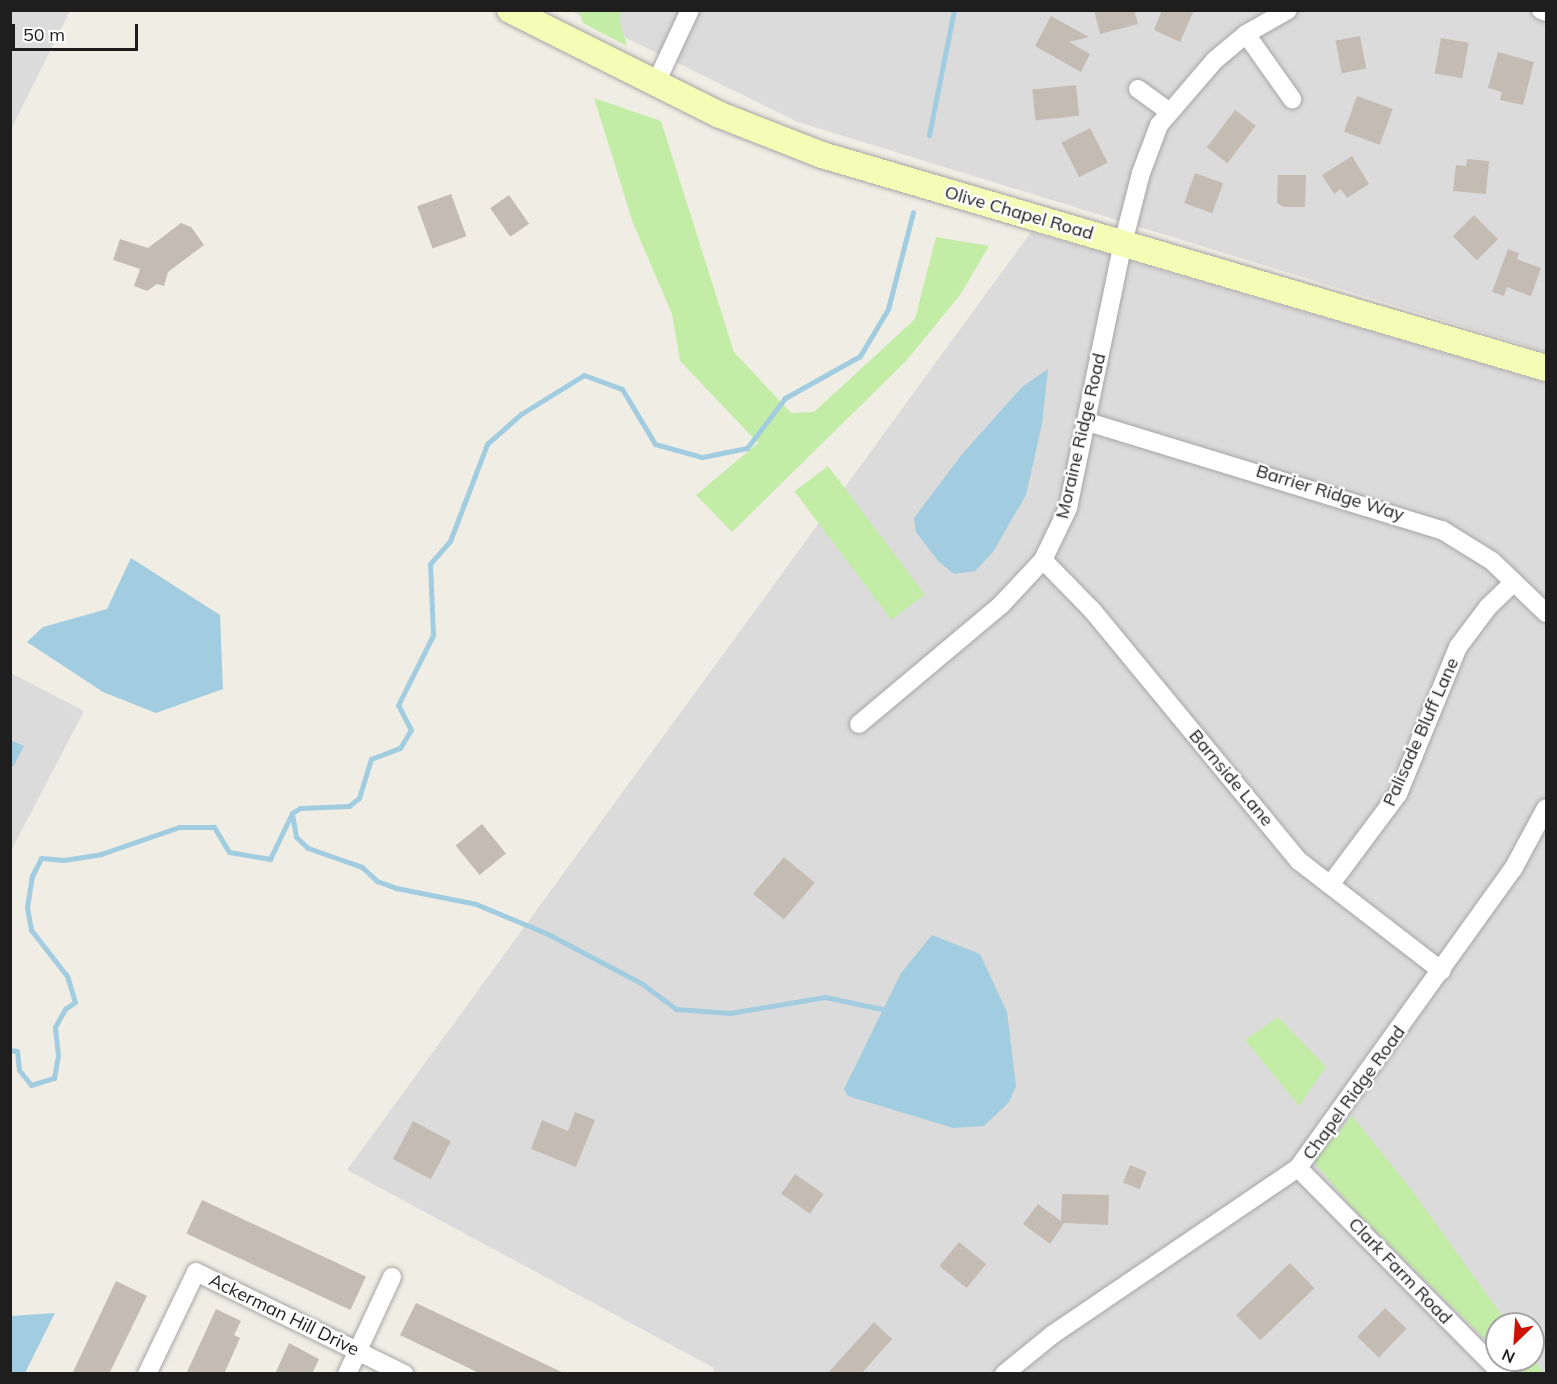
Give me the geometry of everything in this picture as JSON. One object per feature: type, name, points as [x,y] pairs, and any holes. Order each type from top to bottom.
[{"type":"main road","name":"Olive Chapel Road","points":[[510,10],[655,85],[822,155],[1546,368]]},
{"type":"street","points":[[655,85],[690,10]]},
{"type":"street","name":"Moraine Ridge Road","points":[[859,724],[1001,605],[1043,560],[1068,508],[1088,422],[1123,243],[1141,173],[1168,111],[1215,60],[1246,34],[1288,10]]},
{"type":"street","points":[[1541,10],[1546,12]]},
{"type":"street","points":[[1246,34],[1292,99]]},
{"type":"street","points":[[1138,88],[1168,111]]},
{"type":"street","name":"Barrier Ridge Way","points":[[1088,422],[1442,530],[1470,545],[1546,613]]},
{"type":"street","name":"Barnside Lane","points":[[1043,560],[1092,610],[1299,861],[1442,971]]},
{"type":"street","name":"Palisade Bluff Lane","points":[[1330,885],[1380,823],[1398,794],[1458,647],[1488,607],[1514,582]]},
{"type":"street","name":"Chapel Ridge Road","points":[[1004,1374],[1052,1335],[1298,1168],[1442,971],[1526,848],[1546,808]]},
{"type":"street","name":"Clark Farm Road","points":[[1298,1168],[1502,1374]]},
{"type":"street","name":"Ackerman Hill Drive","points":[[147,1374],[196,1272],[404,1374]]},
{"type":"street","points":[[347,1374],[392,1277]]},
{"type":"shaded area","points":[[10,11],[70,11],[11,129]]},
{"type":"shaded area","points":[[571,11],[1546,11],[1546,352],[798,122]]},
{"type":"shaded area","points":[[1031,232],[1546,383],[1546,1373],[713,1373],[714,1368],[347,1170]]},
{"type":"shaded area","points":[[11,673],[84,711],[11,851]]},
{"type":"green space","points":[[579,11],[621,11],[619,19],[627,46],[583,23]]},
{"type":"green space","points":[[594,98],[661,121],[734,352],[791,413],[814,412],[915,319],[936,237],[989,246],[960,295],[906,361],[732,532],[696,495],[758,443],[680,361],[672,314],[633,223]]},
{"type":"green space","points":[[828,466],[925,595],[891,620],[794,491]]},
{"type":"green space","points":[[1278,1017],[1326,1067],[1299,1106],[1245,1040]]},
{"type":"green space","points":[[1352,1116],[1411,1189],[1499,1312],[1485,1312],[1485,1339],[1352,1207],[1314,1162]]},
{"type":"green space","points":[[1518,1372],[1544,1373],[1519,1373]]},
{"type":"water","points":[[1048,369],[1042,424],[1026,495],[993,552],[975,571],[954,574],[938,561],[916,532],[914,518],[963,453],[1022,387]]},
{"type":"water","points":[[131,558],[220,615],[223,689],[156,713],[103,692],[27,642],[43,627],[107,609]]},
{"type":"water","points":[[10,740],[24,746],[13,767],[11,766]]},
{"type":"water","points":[[932,935],[980,954],[1007,1012],[1016,1086],[1009,1102],[984,1126],[953,1128],[848,1096],[844,1089],[901,973]]},
{"type":"water","points":[[55,1313],[25,1373],[11,1373],[11,1316]]},
{"type":"building","points":[[1094,10],[1134,10],[1138,24],[1100,34]]},
{"type":"building","points":[[1162,10],[1194,10],[1180,42],[1154,30]]},
{"type":"building","points":[[1051,16],[1089,37],[1069,42],[1090,54],[1081,72],[1035,46]]},
{"type":"building","points":[[1360,36],[1366,68],[1342,73],[1335,41]]},
{"type":"building","points":[[1441,38],[1469,43],[1462,78],[1435,73]]},
{"type":"building","points":[[1498,52],[1534,62],[1523,105],[1500,100],[1502,92],[1488,88]]},
{"type":"building","points":[[1076,85],[1079,116],[1035,120],[1032,90]]},
{"type":"building","points":[[1357,96],[1393,109],[1380,145],[1344,132]]},
{"type":"building","points":[[1235,110],[1256,126],[1227,163],[1207,148]]},
{"type":"building","points":[[1090,128],[1108,163],[1079,177],[1061,143]]},
{"type":"building","points":[[1352,156],[1369,184],[1347,198],[1341,189],[1334,194],[1322,175]]},
{"type":"building","points":[[1467,159],[1489,161],[1486,194],[1453,191],[1456,165],[1466,166]]},
{"type":"building","points":[[1195,173],[1223,183],[1212,213],[1184,203]]},
{"type":"building","points":[[1278,175],[1306,175],[1305,207],[1283,207],[1277,203]]},
{"type":"building","points":[[451,194],[466,236],[433,249],[417,206]]},
{"type":"building","points":[[509,195],[529,224],[510,237],[490,208]]},
{"type":"building","points":[[1474,215],[1498,239],[1477,260],[1453,236]]},
{"type":"building","points":[[181,223],[191,227],[204,245],[168,272],[164,286],[157,284],[147,291],[134,286],[140,269],[113,260],[120,239],[148,248]]},
{"type":"building","points":[[1508,249],[1519,253],[1517,259],[1541,268],[1531,296],[1507,287],[1504,296],[1492,292]]},
{"type":"building","points":[[482,824],[506,854],[479,875],[456,845]]},
{"type":"building","points":[[784,857],[815,883],[784,919],[753,894]]},
{"type":"building","points":[[575,1112],[595,1120],[576,1167],[531,1149],[542,1120],[568,1131]]},
{"type":"building","points":[[413,1121],[451,1141],[431,1179],[393,1159]]},
{"type":"building","points":[[1130,1165],[1147,1172],[1140,1189],[1123,1183]]},
{"type":"building","points":[[795,1174],[824,1194],[810,1214],[781,1194]]},
{"type":"building","points":[[1062,1194],[1109,1195],[1108,1225],[1064,1223],[1050,1244],[1023,1224],[1038,1204],[1061,1221]]},
{"type":"building","points":[[202,1200],[366,1276],[350,1310],[186,1234]]},
{"type":"building","points":[[959,1242],[986,1264],[967,1288],[939,1266]]},
{"type":"building","points":[[1290,1263],[1314,1288],[1260,1340],[1236,1315]]},
{"type":"building","points":[[116,1281],[147,1296],[109,1374],[72,1374]]},
{"type":"building","points":[[416,1303],[566,1374],[481,1374],[400,1335]]},
{"type":"building","points":[[1385,1308],[1407,1329],[1379,1358],[1357,1337]]},
{"type":"building","points":[[216,1309],[241,1321],[234,1335],[240,1338],[224,1374],[186,1374]]},
{"type":"building","points":[[874,1322],[892,1339],[861,1374],[827,1374]]},
{"type":"building","points":[[289,1343],[319,1359],[312,1374],[275,1374]]},
{"type":"waterway","points":[[929,135],[954,10]]},
{"type":"waterway","points":[[10,1050],[17,1051],[19,1070],[31,1085],[54,1078],[58,1056],[55,1027],[65,1009],[75,1002],[67,976],[31,930],[27,907],[32,876],[41,858],[64,860],[101,854],[179,827],[214,827],[229,852],[270,859],[292,813],[300,808],[349,806],[359,798],[371,759],[400,748],[411,730],[398,705],[433,635],[430,564],[450,541],[487,444],[521,414],[584,375],[622,389],[655,444],[702,457],[747,448],[785,398],[860,356],[888,309],[913,212]]},
{"type":"waterway","points":[[292,814],[296,837],[308,848],[362,867],[377,881],[396,888],[476,904],[548,934],[641,983],[676,1009],[730,1013],[825,997],[882,1009]]}]
